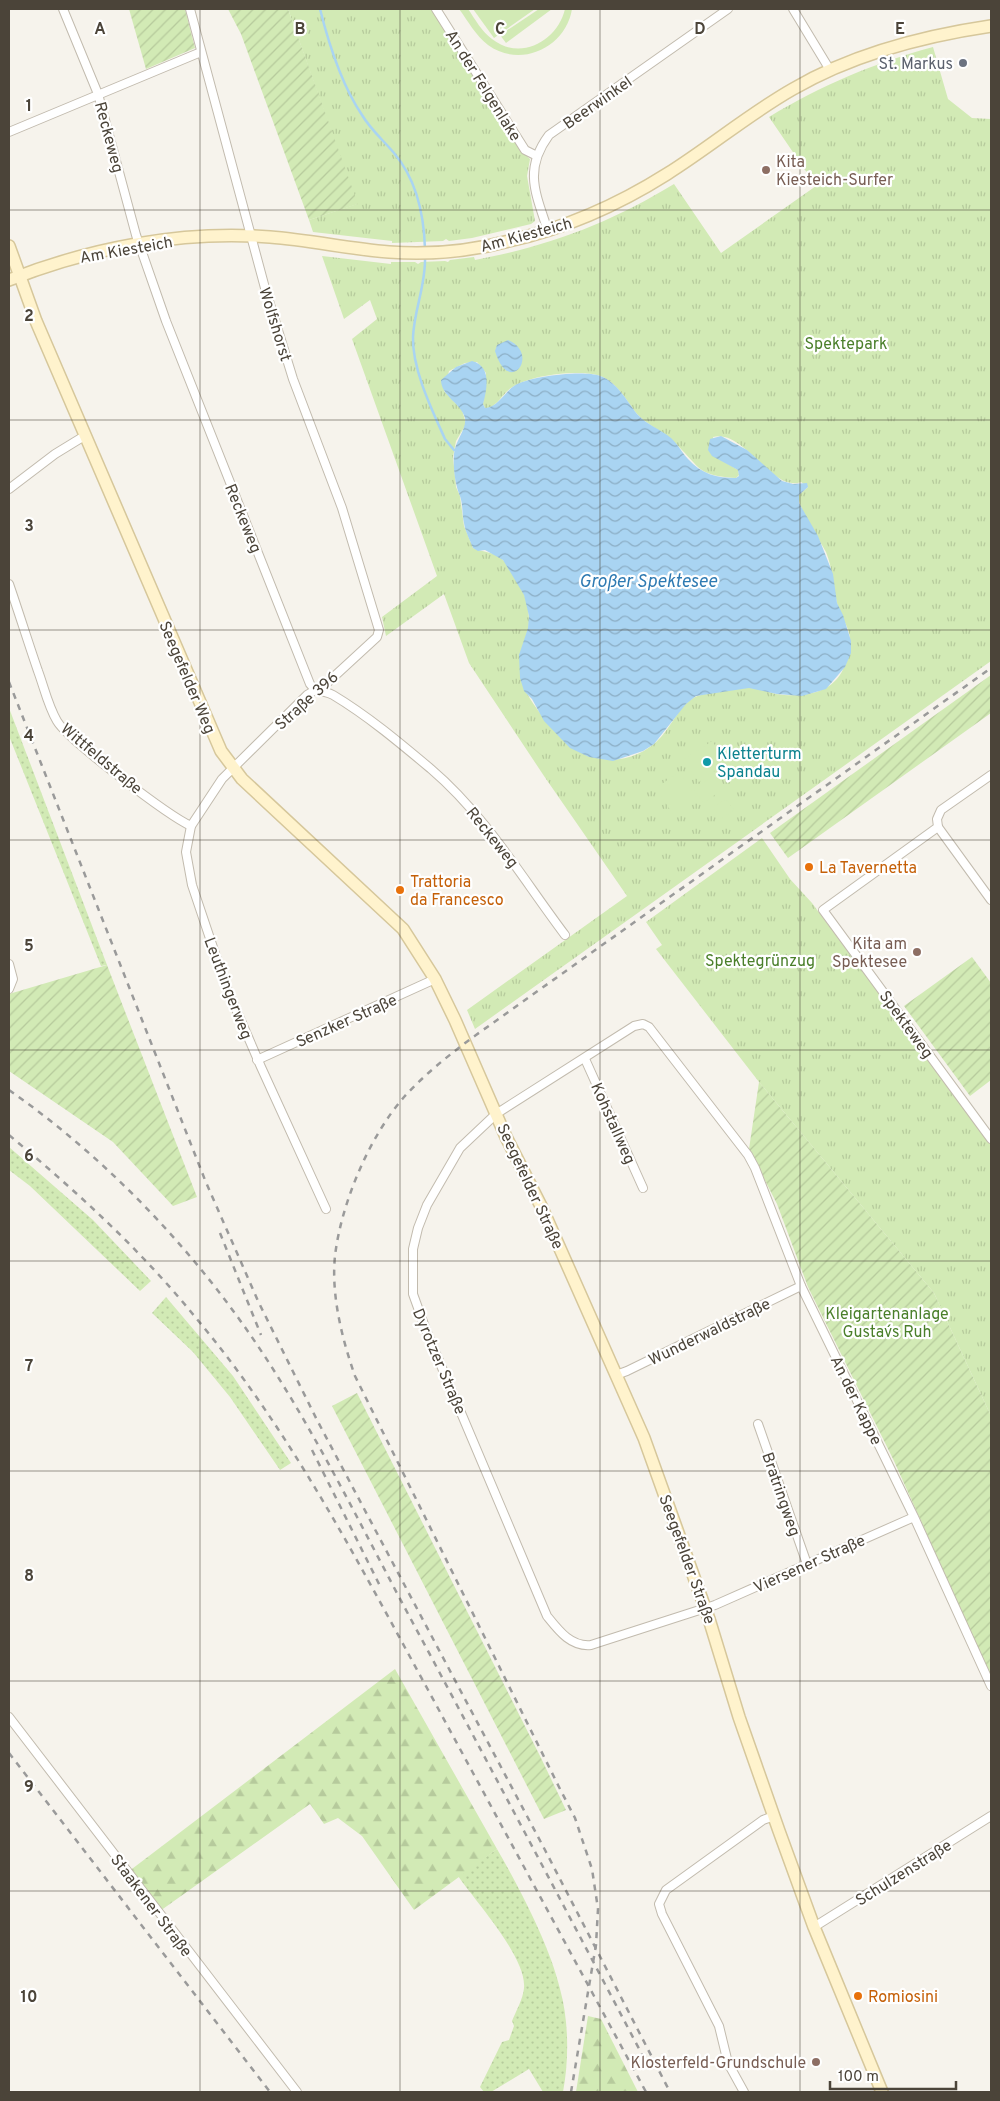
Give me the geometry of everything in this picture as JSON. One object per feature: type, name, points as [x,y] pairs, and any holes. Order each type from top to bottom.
[{"type":"street","name":"Reckeweg","points":[[63,9],[98,94],[138,244],[173,340],[310,684],[315,689],[332,695],[364,716],[446,783],[487,827],[565,935]]},
{"type":"street","name":"Wolfshorst","points":[[190,9],[250,236],[293,378],[342,508],[363,570],[380,634]]},
{"type":"street","name":"An der Felgenlake","points":[[436,9],[525,150],[537,156]]},
{"type":"street","name":"Beerwinkel","points":[[548,231],[534,191],[533,173],[537,156],[550,136],[728,9]]},
{"type":"street","points":[[793,9],[830,70]]},
{"type":"street","name":"Am Kiesteich","points":[[14,278],[101,251],[138,244],[208,236],[250,236],[391,252],[473,248],[548,231],[597,213],[636,193],[793,89],[830,70],[896,46],[941,34],[991,26]]},
{"type":"street","points":[[9,132],[202,52]]},
{"type":"street","name":"Seegefelder Weg","points":[[9,246],[14,278],[86,435],[216,742],[233,769],[395,921],[413,942],[435,979],[466,1042]]},
{"type":"street","points":[[9,489],[55,454],[86,435]]},
{"type":"street","name":"Wittfeldstraße","points":[[9,584],[48,701],[58,723],[85,747],[167,812],[191,826]]},
{"type":"street","name":"Straße 396","points":[[233,769],[315,689],[326,683],[380,634]]},
{"type":"street","name":"Leuthingerweg","points":[[233,769],[222,779],[191,826],[186,852],[192,885],[226,986],[257,1060],[326,1209]]},
{"type":"street","points":[[991,775],[942,810],[937,819],[938,827],[991,900]]},
{"type":"street","name":"Spekteweg","points":[[938,827],[823,910],[991,1138]]},
{"type":"street","points":[[9,964],[14,979],[10,988]]},
{"type":"street","name":"Senzker Straße","points":[[257,1060],[435,979]]},
{"type":"street","name":"Dyrotzer Straße","points":[[643,1024],[634,1026],[496,1114],[460,1148],[427,1205],[418,1228],[412,1272],[413,1294],[426,1330],[547,1616],[566,1638],[577,1643],[591,1645],[704,1607]]},
{"type":"street","name":"An der Kappe","points":[[643,1024],[649,1027],[748,1156],[801,1286],[914,1517],[991,1686]]},
{"type":"street","name":"Seegefelder Straße","points":[[466,1042],[496,1114],[550,1226],[644,1438],[814,1927],[883,2091]]},
{"type":"street","name":"Kohstallweg","points":[[585,1059],[643,1188]]},
{"type":"street","name":"Wunderwaldstraße","points":[[616,1374],[627,1371],[801,1286]]},
{"type":"street","name":"Bratringweg","points":[[758,1424],[807,1564]]},
{"type":"street","name":"Viersener Straße","points":[[704,1607],[715,1605],[914,1517]]},
{"type":"street","name":"Staakener Straße","points":[[9,1717],[297,2092]]},
{"type":"street","points":[[744,2092],[728,2063],[719,2026],[662,1914],[659,1904],[666,1890],[763,1820],[774,1816]]},
{"type":"street","name":"Schulzenstraße","points":[[814,1927],[991,1816]]},
{"type":"green space","points":[[129,9],[185,9],[195,48],[146,69]]},
{"type":"green space","points":[[228,9],[288,9],[358,204],[309,220],[241,34]]},
{"type":"green space","points":[[288,9],[432,9],[520,150],[530,159],[527,176],[535,221],[531,224],[472,238],[449,241],[446,239],[443,241],[392,243],[392,241],[313,232],[309,220],[357,204]]},
{"type":"green space","points":[[459,9],[468,9],[488,36],[503,46],[526,48],[546,38],[555,30],[565,9],[572,9],[568,22],[561,34],[551,43],[540,50],[514,55],[501,52],[488,45],[476,33]]},
{"type":"green space","points":[[473,9],[535,9],[494,38]]},
{"type":"green space","points":[[539,9],[552,9],[506,43],[500,35]]},
{"type":"green space","name":"Spektepark","points":[[933,47],[948,99],[972,118],[991,119],[991,661],[475,1029],[467,1010],[627,896],[469,663],[444,594],[386,636],[382,617],[437,576],[352,339],[377,319],[370,300],[344,319],[322,256],[391,264],[391,262],[415,262],[418,264],[421,262],[448,262],[450,260],[474,257],[475,260],[528,248],[578,231],[626,210],[674,184],[721,253],[816,186],[769,117],[789,105],[849,76],[890,60]],"holes":[[[477,362],[486,373],[483,404],[485,408],[496,404],[511,388],[529,380],[565,373],[603,377],[615,385],[641,418],[672,440],[706,473],[736,478],[739,475],[738,470],[720,459],[713,437],[725,437],[736,442],[780,478],[790,483],[801,482],[808,487],[799,495],[799,500],[805,515],[826,552],[832,571],[837,603],[850,637],[850,648],[841,674],[826,688],[807,694],[786,695],[746,688],[699,695],[685,705],[661,737],[649,748],[635,755],[620,759],[591,757],[577,751],[565,742],[533,704],[522,681],[521,655],[529,621],[527,602],[519,583],[503,560],[491,553],[473,548],[464,526],[460,496],[456,487],[453,457],[456,441],[465,426],[465,420],[462,410],[444,391],[449,371],[465,363]]]},
{"type":"green space","points":[[991,675],[991,713],[788,858],[770,833]]},
{"type":"green space","points":[[9,708],[107,965],[101,966],[9,736]]},
{"type":"green space","points":[[712,741],[727,762],[699,782],[683,760]]},
{"type":"green space","points":[[679,772],[698,800],[674,816],[656,788]]},
{"type":"green space","points":[[716,774],[725,788],[703,803],[694,789]]},
{"type":"green space","points":[[726,799],[734,810],[721,819],[713,807]]},
{"type":"green space","name":"Spektegrünzug","points":[[762,838],[790,879],[812,903],[991,1145],[991,1416],[934,1293],[759,1082],[656,949],[662,945],[646,922]]},
{"type":"green space","points":[[972,957],[991,983],[991,1080],[970,1096],[904,1006]]},
{"type":"green space","points":[[107,965],[197,1197],[173,1206],[113,1142],[9,1071],[9,994]]},
{"type":"green space","name":"Kleigartenanlage Gustav´s Ruh","points":[[759,1082],[934,1293],[991,1416],[991,1677],[894,1461],[808,1287],[777,1204],[749,1149]]},
{"type":"green space","points":[[9,1147],[93,1220],[151,1281],[140,1291],[30,1186],[9,1170]]},
{"type":"green space","points":[[166,1297],[233,1376],[291,1463],[280,1470],[230,1397],[193,1352],[152,1313]]},
{"type":"green space","points":[[357,1393],[566,1810],[544,1819],[332,1406]]},
{"type":"green space","points":[[395,1669],[497,1849],[414,1910],[362,1836],[338,1818],[324,1824],[310,1804],[153,1916],[124,1875]]},
{"type":"green space","points":[[497,1849],[524,1899],[541,1936],[560,1989],[565,2014],[567,2040],[563,2092],[543,2092],[529,2069],[491,2092],[484,2092],[480,2087],[502,2042],[509,2040],[514,2026],[512,2021],[521,2001],[524,1988],[523,1976],[499,1930],[458,1876]]},
{"type":"green space","points":[[588,2016],[601,2019],[638,2092],[576,2092]]},
{"type":"water","points":[[508,340],[517,346],[522,354],[522,362],[514,372],[508,371],[501,365],[495,351],[497,345]]},
{"type":"water","name":"Großer Spektesee","points":[[472,361],[483,368],[487,379],[483,404],[485,408],[497,403],[514,386],[522,382],[557,375],[592,374],[611,382],[641,418],[671,438],[688,459],[704,472],[722,477],[736,478],[739,476],[738,470],[712,456],[708,450],[710,439],[721,436],[747,450],[782,481],[793,484],[807,483],[808,487],[799,495],[799,503],[818,536],[833,574],[837,603],[851,641],[851,653],[845,667],[826,689],[802,696],[777,694],[749,688],[696,696],[686,704],[654,744],[643,751],[613,761],[589,757],[570,748],[544,721],[532,699],[524,691],[520,678],[519,655],[528,628],[529,616],[524,595],[503,560],[485,550],[478,551],[473,548],[466,532],[462,502],[455,476],[454,459],[455,449],[464,426],[465,418],[460,408],[444,391],[441,380],[456,367]]},
{"type":"waterway","points":[[320,9],[332,50],[348,90],[373,130],[402,163],[414,186],[421,210],[425,249]]},
{"type":"waterway","points":[[425,257],[424,278],[414,327],[414,349],[419,376],[429,402],[445,439],[454,450]]},
{"type":"railway","points":[[571,2092],[596,1945],[598,1909],[592,1869],[575,1818],[355,1376],[342,1332],[336,1301],[335,1256],[343,1215],[350,1193],[379,1131],[391,1113],[420,1080],[476,1035],[991,668]]},
{"type":"railway","points":[[9,682],[205,1180],[258,1301],[317,1420],[545,1850],[670,2092]]},
{"type":"railway","points":[[9,1090],[86,1151],[123,1184],[158,1220],[222,1296],[278,1377],[333,1473],[647,2064]]},
{"type":"railway","points":[[9,1135],[107,1222],[153,1269],[196,1318],[262,1405],[348,1544],[646,2092]]},
{"type":"railway","points":[[220,1233],[261,1335]]},
{"type":"railway","points":[[312,1450],[381,1588]]},
{"type":"railway","points":[[9,1753],[270,2092]]},
{"type":"place","name":"St. Markus","points":[[963,63]]},
{"type":"place","name":"Kita Kiesteich-Surfer","points":[[766,170]]},
{"type":"place","name":"Kletterturm Spandau","points":[[707,762]]},
{"type":"place","name":"La Tavernetta","points":[[809,867]]},
{"type":"place","name":"Trattoria da Francesco","points":[[400,890]]},
{"type":"place","name":"Kita am Spektesee","points":[[917,952]]},
{"type":"place","name":"Romiosini","points":[[858,1996]]},
{"type":"place","name":"Klosterfeld-Grundschule","points":[[816,2062]]}]
